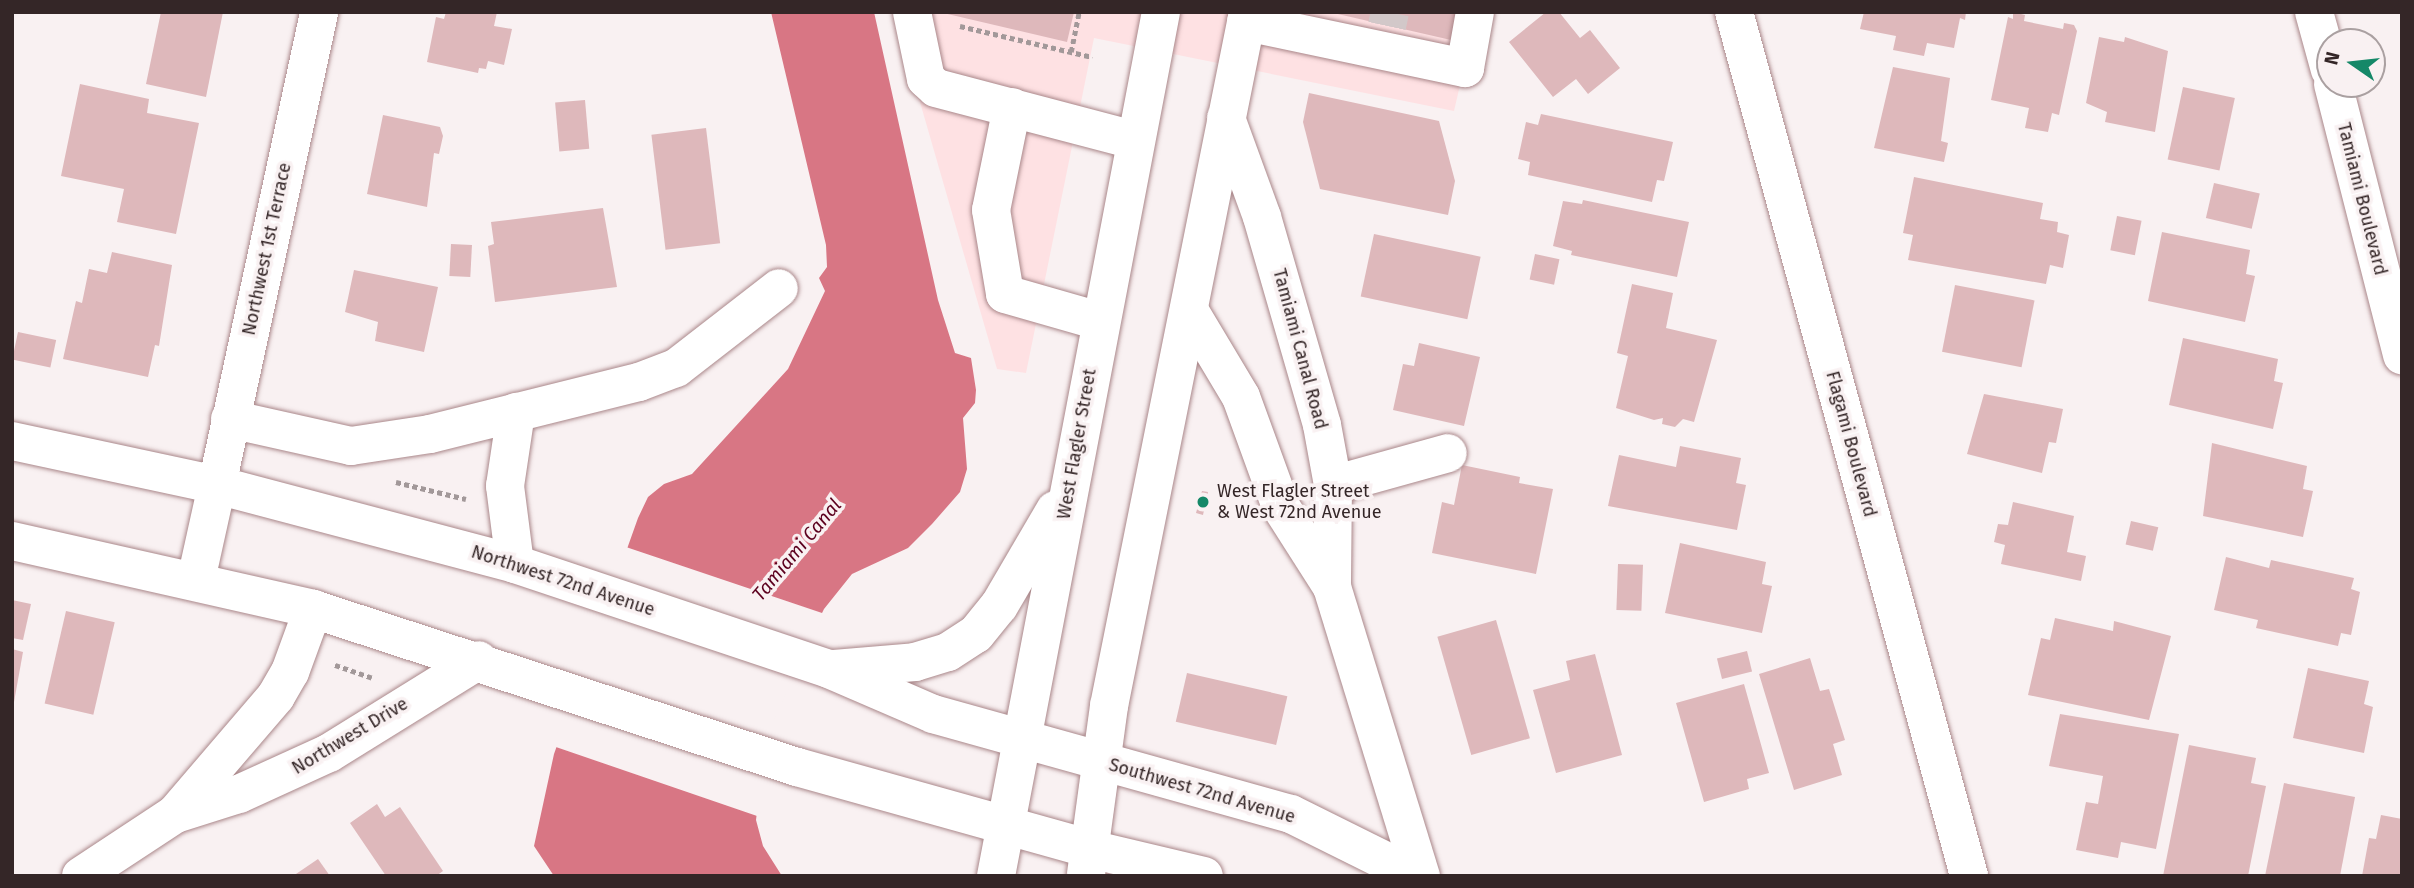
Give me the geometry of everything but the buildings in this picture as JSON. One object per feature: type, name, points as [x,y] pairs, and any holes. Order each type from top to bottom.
[{"type":"street","name":"Northwest 1st Terrace","points":[[196,580],[319,12]]},
{"type":"street","points":[[912,12],[926,79],[936,88],[1134,140]]},
{"type":"street","name":"West Flagler Street","points":[[996,876],[1134,140],[1161,12]]},
{"type":"street","points":[[1088,862],[1101,761],[1247,17],[1307,24],[1385,38],[1465,68],[1475,12]]},
{"type":"street","name":"Flagami Boulevard","points":[[1734,12],[1969,876]]},
{"type":"street","name":"Tamiami Boulevard","points":[[2337,98],[2402,355]]},
{"type":"street","points":[[1012,107],[991,210],[1005,294],[1100,321]]},
{"type":"street","name":"Tamiami Canal Road","points":[[1226,118],[1262,217],[1298,336],[1333,485],[1332,587]]},
{"type":"street","points":[[230,419],[351,446],[430,434],[676,368],[779,288]]},
{"type":"street","name":"Tamiami Canal Road","points":[[1189,310],[1241,397],[1281,507],[1332,587],[1418,876]]},
{"type":"street","points":[[515,564],[505,486],[516,412]]},
{"type":"street","name":"Northwest 72nd Avenue","points":[[12,441],[217,485],[515,564],[829,669],[933,713],[1101,761]]},
{"type":"street","points":[[1333,485],[1448,453]]},
{"type":"street","points":[[829,669],[915,662],[948,652],[976,634],[999,606],[1070,485]]},
{"type":"street","points":[[12,541],[196,580],[313,610],[479,660],[796,766],[1006,825],[1088,862],[1205,876]]},
{"type":"street","name":"Northwest Drive","points":[[175,814],[276,696],[290,672],[313,610]]},
{"type":"street","name":"Northwest Drive","points":[[81,876],[175,814],[298,769],[479,660]]},
{"type":"street","name":"Southwest 72nd Avenue","points":[[1101,761],[1291,814],[1418,876]]},
{"type":"path","points":[[1071,52],[1079,12]]},
{"type":"path","points":[[960,26],[1092,57]]},
{"type":"path","points":[[385,480],[472,500]]},
{"type":"path","points":[[326,663],[376,680]]},
{"type":"shaded area","points":[[894,12],[1477,12],[1454,111],[1094,38],[1026,373],[997,369]]},
{"type":"water","name":"Tamiami Canal","points":[[771,12],[874,12],[938,300],[955,353],[971,358],[976,390],[975,403],[963,418],[967,469],[960,492],[908,548],[852,574],[824,609],[768,723],[756,820],[763,846],[782,876],[554,876],[534,846],[554,754],[638,518],[648,497],[664,484],[692,474],[788,369],[825,291],[819,278],[827,267],[826,245]]},
{"type":"pier","points":[[623,546],[825,614],[771,725],[760,817],[553,746]]},
{"type":"tunnel","points":[[1387,26],[1390,12]]},
{"type":"place","name":"West Flagler Street & West 72nd Avenue","points":[[1203,502]]}]
